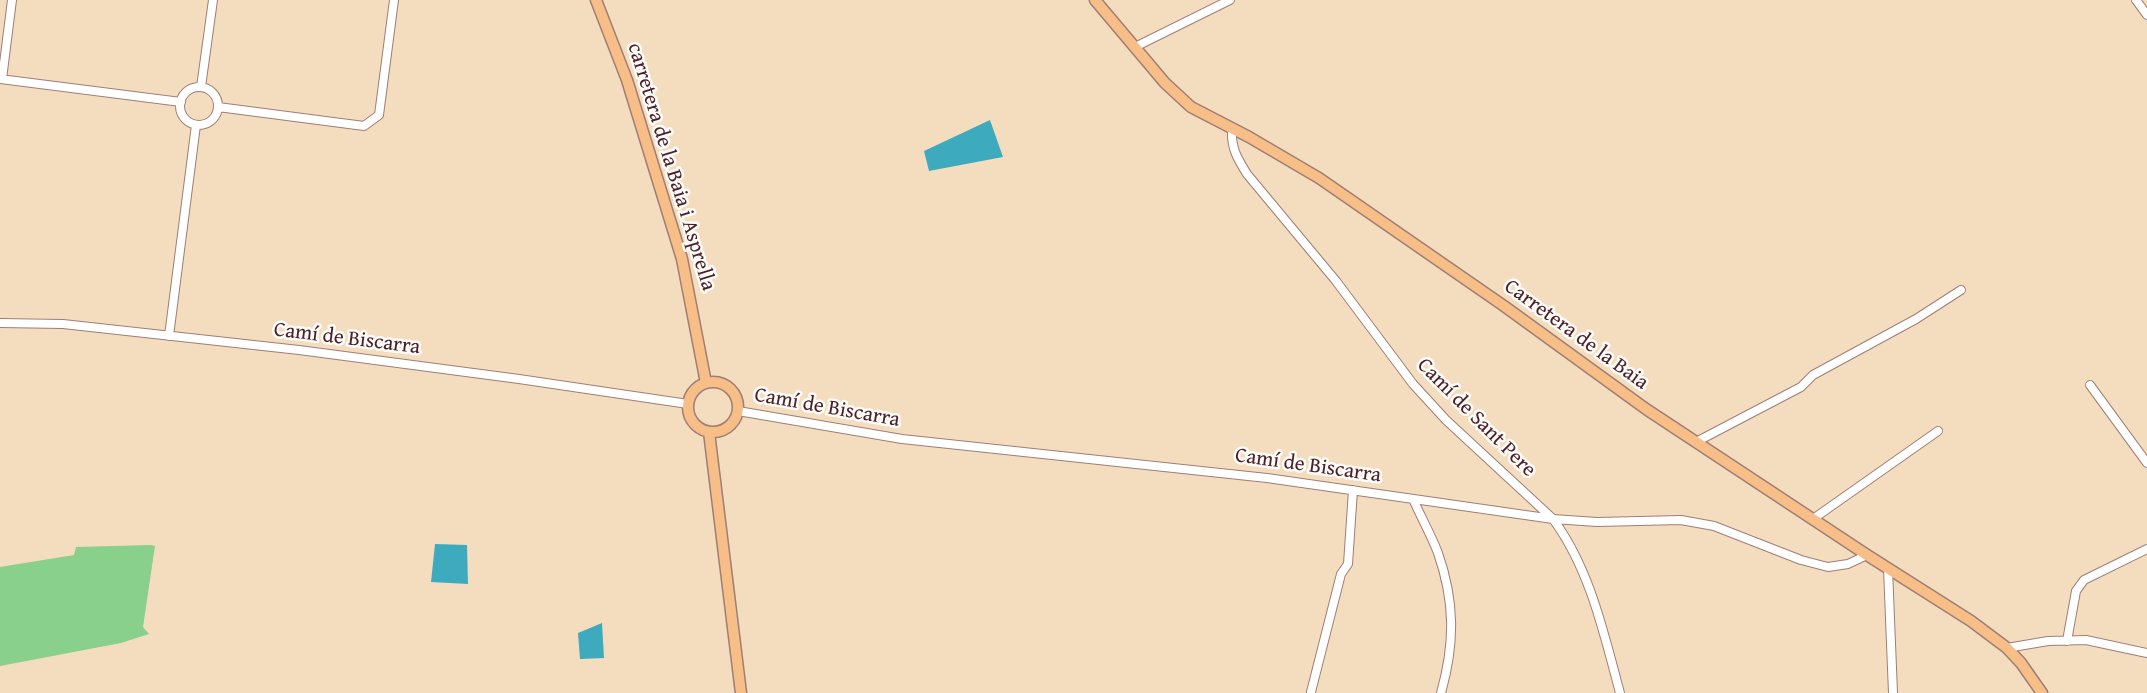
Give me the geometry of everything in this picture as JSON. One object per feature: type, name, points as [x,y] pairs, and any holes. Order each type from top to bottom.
[{"type":"main road","name":"carretera de la Baia i Asprella","points":[[596,0],[627,80],[682,259],[706,383]]},
{"type":"main road","name":"Carretera de la Baia","points":[[1095,0],[1165,83],[1191,107],[1319,178],[1504,306],[1646,409],[1971,621],[2007,648],[2021,663],[2042,693]]},
{"type":"main road","points":[[715,382],[728,387],[736,399],[738,411],[729,426],[722,430],[709,432],[694,424],[689,415],[688,404],[693,392],[706,383],[715,382]]},
{"type":"main road","points":[[709,432],[741,693]]},
{"type":"street","points":[[12,0],[1,79],[181,102]]},
{"type":"street","points":[[201,87],[213,0]]},
{"type":"street","points":[[218,107],[364,126],[380,115],[394,0]]},
{"type":"street","points":[[1136,46],[1230,0]]},
{"type":"street","points":[[2136,0],[2147,15]]},
{"type":"street","points":[[201,87],[213,93],[218,107],[211,121],[196,124],[185,119],[181,111],[181,102],[185,93],[193,88],[201,87]]},
{"type":"street","points":[[169,336],[196,124]]},
{"type":"street","name":"Camí de Sant Pere","points":[[1232,129],[1235,156],[1247,174],[1336,281],[1413,384],[1446,420],[1553,519],[1565,536],[1595,604],[1620,693]]},
{"type":"street","points":[[1696,442],[1801,387],[1813,375],[1916,319],[1961,290]]},
{"type":"street","name":"Camí de Biscarra","points":[[0,323],[63,324],[299,350],[688,404]]},
{"type":"street","points":[[2090,385],[2147,463]]},
{"type":"street","name":"Camí de Biscarra","points":[[738,411],[902,439],[1267,478],[1553,519],[1597,522],[1681,520],[1714,526],[1801,560],[1828,567],[1848,564],[1867,555]]},
{"type":"street","points":[[1813,519],[1938,431]]},
{"type":"street","points":[[1311,692],[1341,574],[1348,564],[1353,490]]},
{"type":"street","points":[[1413,499],[1438,553],[1452,621],[1452,647],[1442,693]]},
{"type":"street","points":[[2067,641],[2076,591],[2084,580],[2147,549]]},
{"type":"street","points":[[1888,569],[1893,693]]},
{"type":"street","points":[[2007,648],[2049,641],[2086,640],[2147,653]]},
{"type":"green space","points":[[155,546],[143,627],[149,634],[121,643],[0,666],[0,567],[74,555],[76,547]]},
{"type":"water","points":[[990,120],[1003,157],[929,171],[924,151]]},
{"type":"water","points":[[435,544],[467,545],[468,584],[431,582]]},
{"type":"water","points":[[602,623],[604,658],[580,659],[578,633]]}]
